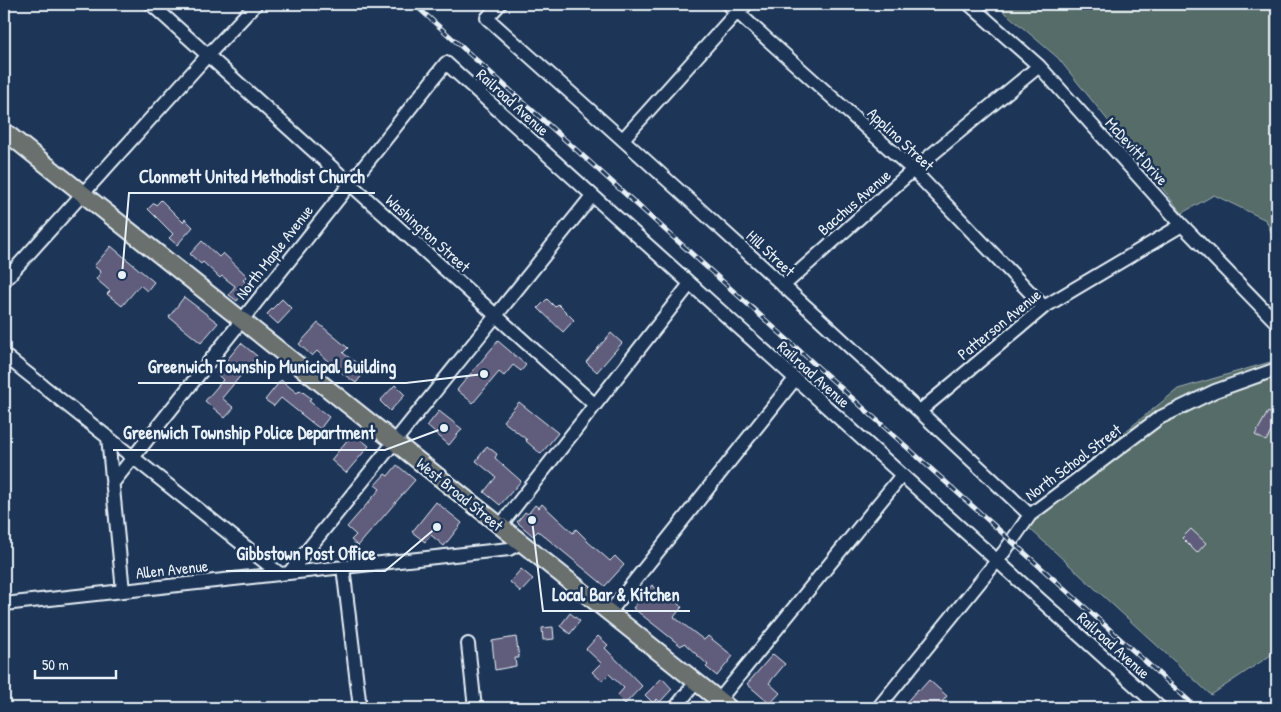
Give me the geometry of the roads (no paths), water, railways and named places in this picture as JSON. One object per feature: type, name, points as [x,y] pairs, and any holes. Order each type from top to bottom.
[{"type":"main road","name":"West Broad Street","points":[[4,131],[724,704]]},
{"type":"street","name":"Washington Street","points":[[151,4],[595,405]]},
{"type":"street","points":[[4,281],[82,193],[256,4]]},
{"type":"street","name":"Hill Street","points":[[500,4],[487,18],[623,139],[1030,514]]},
{"type":"street","points":[[623,139],[732,8],[747,4]]},
{"type":"street","name":"McDevitt Drive","points":[[969,4],[1039,66],[1182,225],[1277,323]]},
{"type":"street","name":"Applino Street","points":[[732,8],[913,170],[1044,307]]},
{"type":"street","name":"North Maple Avenue","points":[[112,484],[446,63]]},
{"type":"street","name":"Railroad Avenue","points":[[446,63],[1160,708]]},
{"type":"street","name":"Bacchus Avenue","points":[[783,286],[913,170],[1039,66]]},
{"type":"street","points":[[4,355],[133,457],[285,573],[394,442],[592,196]]},
{"type":"street","name":"Patterson Avenue","points":[[920,411],[1044,307],[1182,225]]},
{"type":"street","points":[[500,526],[690,284]]},
{"type":"street","name":"North School Street","points":[[878,708],[996,561],[1030,514],[1159,418],[1215,391],[1277,369]]},
{"type":"street","points":[[609,613],[795,379]]},
{"type":"street","points":[[108,437],[122,591]]},
{"type":"street","points":[[724,704],[902,475]]},
{"type":"street","name":"Allen Avenue","points":[[4,604],[509,549],[521,542]]},
{"type":"street","points":[[343,567],[360,708]]},
{"type":"street","points":[[468,644],[475,708]]},
{"type":"street","points":[[675,708],[696,682]]},
{"type":"railway","points":[[414,4],[1197,708]]},
{"type":"place","name":"Clonmett United Methodist Church","points":[[122,275]]},
{"type":"place","name":"Greenwich Township Municipal Building","points":[[484,374]]},
{"type":"place","name":"Greenwich Township Police Department","points":[[444,428]]},
{"type":"place","name":"Local Bar & Kitchen","points":[[532,520]]},
{"type":"place","name":"Gibbstown Post Office","points":[[437,527]]}]
